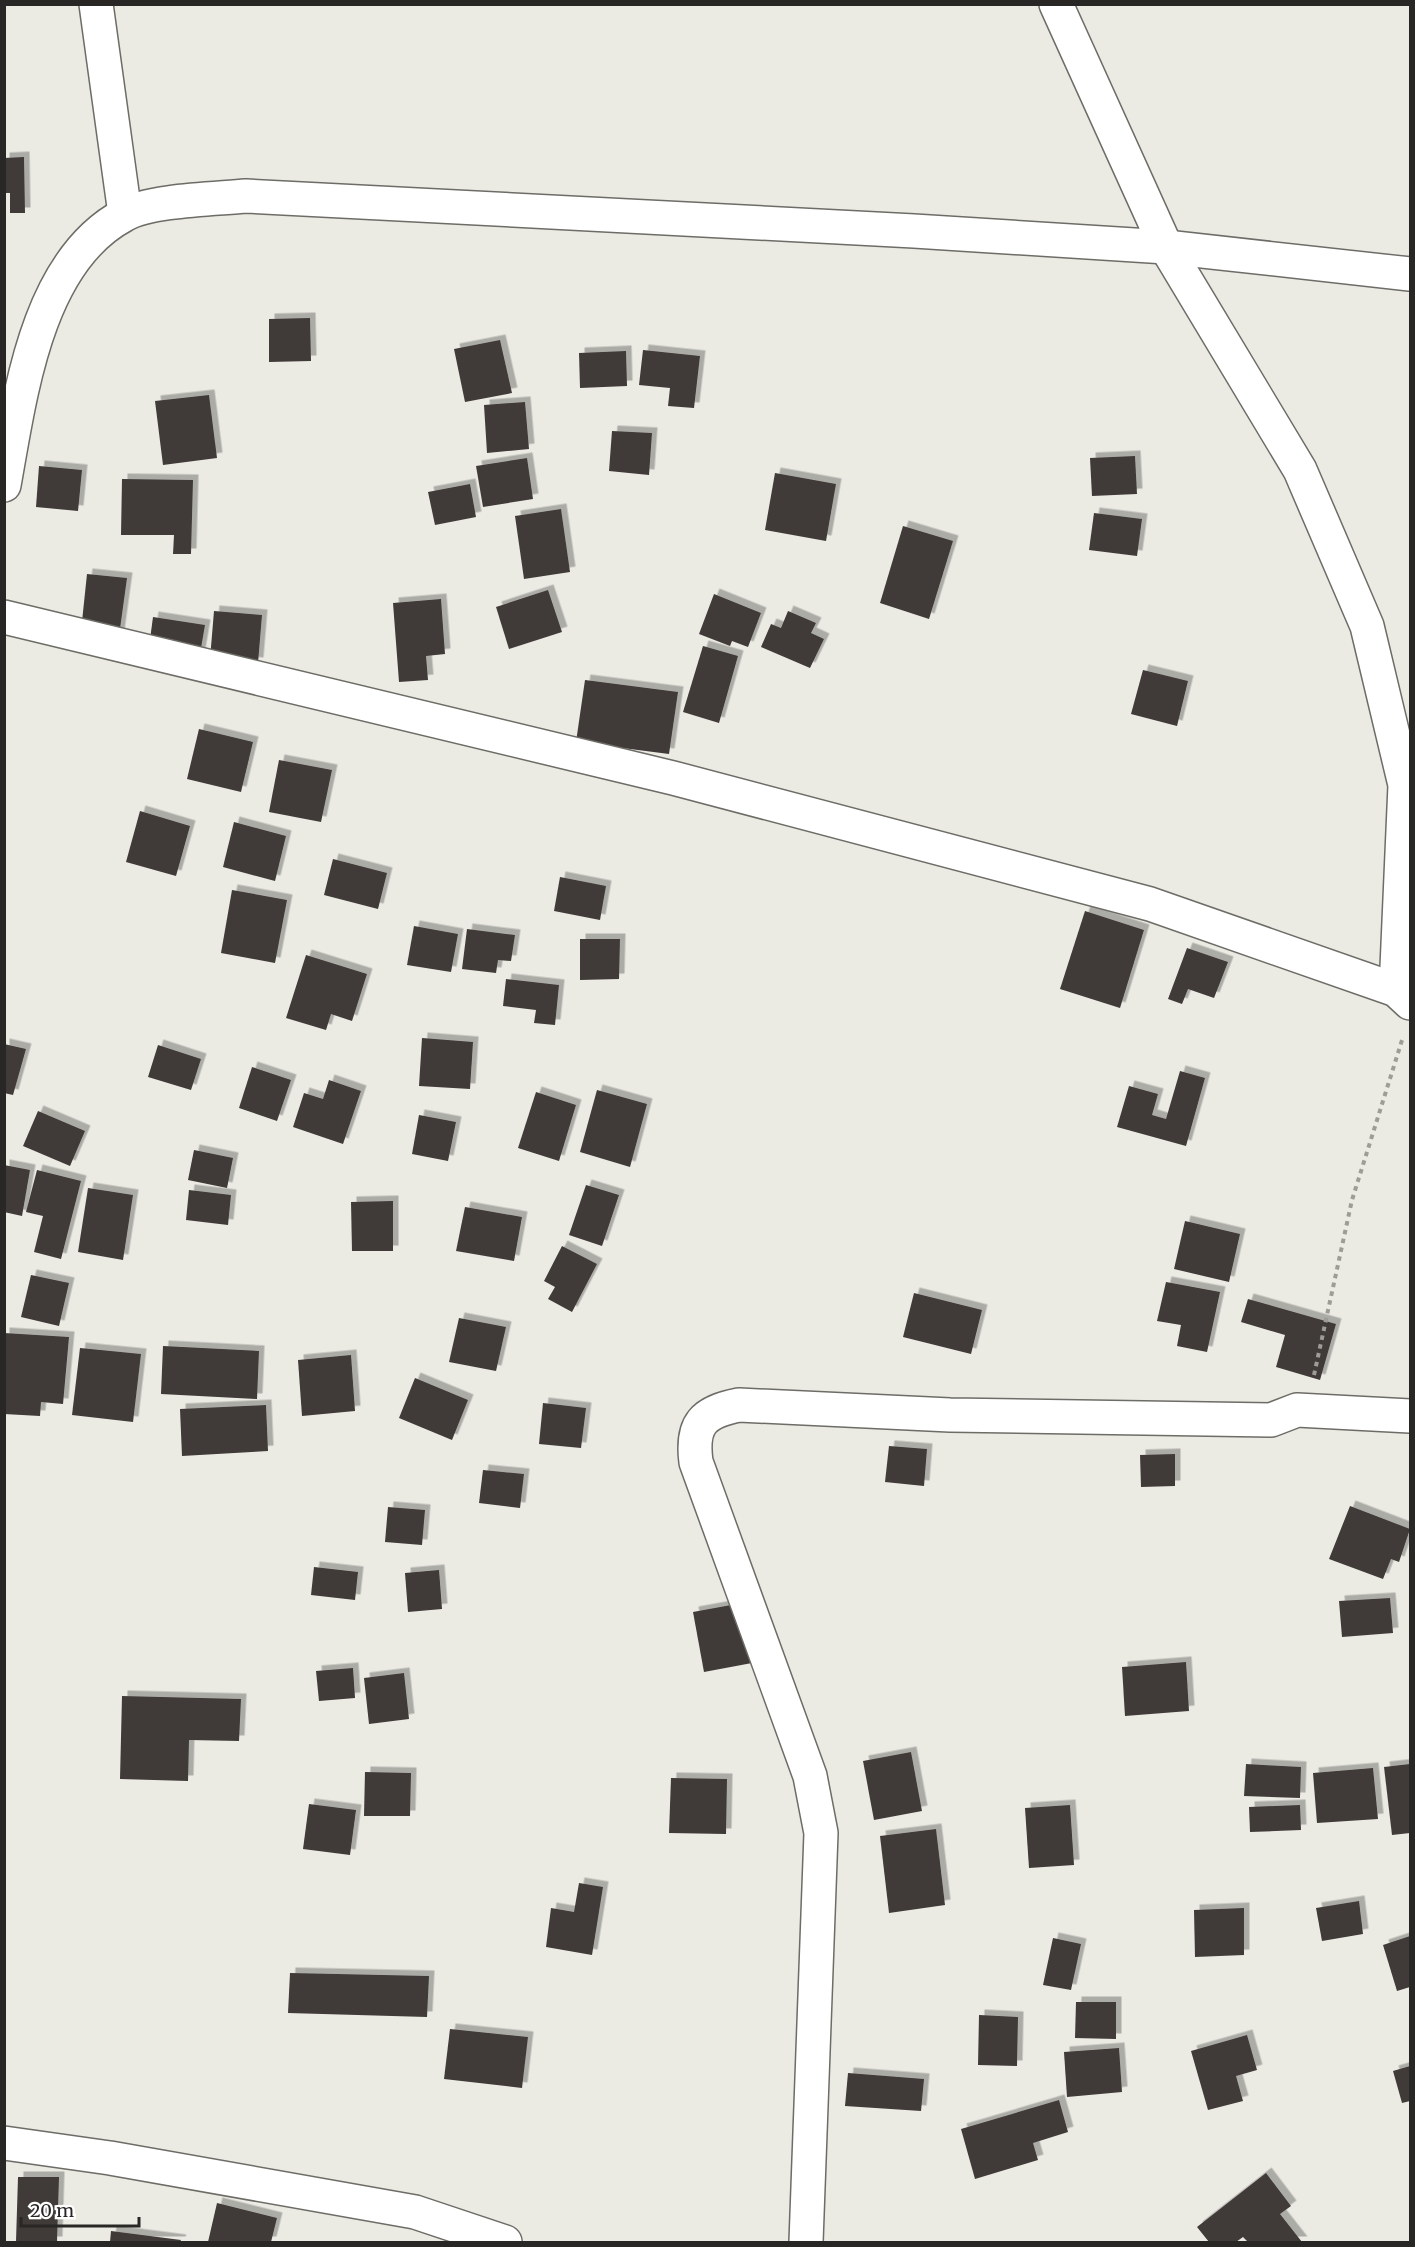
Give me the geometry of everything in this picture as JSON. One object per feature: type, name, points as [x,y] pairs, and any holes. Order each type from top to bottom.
[{"type":"street","points":[[96,4],[125,214]]},
{"type":"street","points":[[4,617],[674,778],[1150,904],[1403,996],[1408,777],[1366,626],[1300,470],[1167,247],[1056,4]]},
{"type":"street","points":[[4,485],[27,374],[44,314],[69,266],[99,232],[125,214],[178,202],[246,196],[914,231],[1167,247],[1410,274]]},
{"type":"street","points":[[806,2242],[821,1833],[810,1776],[696,1462],[693,1443],[700,1424],[715,1409],[739,1405],[950,1414],[1271,1420],[1297,1410],[1410,1416]]},
{"type":"street","points":[[4,2143],[110,2158],[415,2212],[505,2242]]},
{"type":"path","points":[[1297,1410],[1307,1399],[1313,1384],[1317,1355],[1352,1200],[1404,1036]]},
{"type":"building","points":[[24,157],[25,213],[10,213],[10,193],[4,193],[4,158]]},
{"type":"building","points":[[310,318],[311,361],[269,362],[269,319]]},
{"type":"building","points":[[500,340],[512,393],[465,402],[454,349]]},
{"type":"building","points":[[643,350],[700,356],[694,408],[668,406],[670,388],[639,385]]},
{"type":"building","points":[[626,351],[627,386],[580,388],[579,353]]},
{"type":"building","points":[[209,395],[217,458],[163,465],[155,401]]},
{"type":"building","points":[[525,402],[529,449],[487,453],[484,405]]},
{"type":"building","points":[[612,431],[652,433],[649,475],[609,471]]},
{"type":"building","points":[[1135,456],[1137,494],[1092,496],[1090,458]]},
{"type":"building","points":[[527,458],[533,499],[483,507],[476,466]]},
{"type":"building","points":[[39,466],[82,470],[78,511],[36,507]]},
{"type":"building","points":[[775,473],[836,484],[826,541],[765,530]]},
{"type":"building","points":[[122,479],[193,480],[191,554],[173,554],[174,535],[121,535]]},
{"type":"building","points":[[470,484],[476,517],[435,525],[428,492]]},
{"type":"building","points":[[561,509],[570,572],[524,579],[515,516]]},
{"type":"building","points":[[1094,513],[1142,519],[1137,556],[1089,550]]},
{"type":"building","points":[[903,526],[953,541],[929,619],[880,603]]},
{"type":"building","points":[[87,574],[127,578],[119,636],[81,631]]},
{"type":"building","points":[[548,590],[562,632],[509,649],[496,607]]},
{"type":"building","points":[[714,594],[761,613],[748,647],[732,641],[730,646],[699,634]]},
{"type":"building","points":[[441,599],[445,654],[426,656],[428,680],[399,682],[393,603]]},
{"type":"building","points":[[214,611],[262,615],[258,663],[210,659]]},
{"type":"building","points":[[788,611],[816,623],[811,633],[824,639],[810,668],[761,647],[771,624],[781,628]]},
{"type":"building","points":[[153,617],[205,625],[200,654],[149,647]]},
{"type":"building","points":[[703,646],[738,656],[719,723],[683,712]]},
{"type":"building","points":[[1143,670],[1188,681],[1177,726],[1131,714]]},
{"type":"building","points":[[585,680],[678,692],[669,754],[576,742]]},
{"type":"building","points":[[199,729],[253,742],[241,792],[187,779]]},
{"type":"building","points":[[279,760],[332,770],[321,822],[269,812]]},
{"type":"building","points":[[140,811],[190,826],[176,876],[126,862]]},
{"type":"building","points":[[234,822],[286,836],[275,881],[223,867]]},
{"type":"building","points":[[333,859],[387,873],[378,909],[324,895]]},
{"type":"building","points":[[560,877],[606,886],[600,920],[554,911]]},
{"type":"building","points":[[232,890],[287,900],[275,963],[221,953]]},
{"type":"building","points":[[1085,911],[1144,930],[1120,1008],[1060,989]]},
{"type":"building","points":[[414,926],[458,934],[451,972],[407,965]]},
{"type":"building","points":[[467,929],[515,935],[511,961],[498,960],[496,973],[462,969]]},
{"type":"building","points":[[580,939],[620,939],[619,979],[580,980]]},
{"type":"building","points":[[1187,948],[1228,962],[1214,998],[1188,989],[1182,1004],[1168,999]]},
{"type":"building","points":[[306,955],[367,974],[352,1021],[331,1014],[326,1030],[286,1018]]},
{"type":"building","points":[[506,979],[559,985],[555,1025],[534,1023],[536,1010],[503,1006]]},
{"type":"building","points":[[422,1038],[473,1042],[470,1089],[419,1086]]},
{"type":"building","points":[[4,1044],[26,1049],[13,1095],[4,1093]]},
{"type":"building","points":[[158,1045],[201,1059],[191,1090],[148,1077]]},
{"type":"building","points":[[252,1067],[291,1080],[277,1121],[239,1108]]},
{"type":"building","points":[[1180,1071],[1205,1078],[1186,1146],[1117,1127],[1129,1086],[1158,1094],[1152,1115],[1166,1119]]},
{"type":"building","points":[[329,1080],[361,1091],[343,1144],[293,1127],[304,1093],[323,1099]]},
{"type":"building","points":[[597,1090],[647,1104],[630,1167],[580,1152]]},
{"type":"building","points":[[536,1092],[576,1105],[559,1161],[518,1148]]},
{"type":"building","points":[[38,1111],[85,1131],[70,1166],[23,1146]]},
{"type":"building","points":[[419,1115],[456,1122],[448,1161],[412,1154]]},
{"type":"building","points":[[194,1150],[233,1158],[227,1188],[188,1180]]},
{"type":"building","points":[[4,1165],[30,1170],[22,1216],[4,1212]]},
{"type":"building","points":[[37,1170],[81,1181],[61,1259],[34,1252],[43,1216],[26,1212]]},
{"type":"building","points":[[586,1185],[619,1195],[602,1246],[569,1235]]},
{"type":"building","points":[[88,1188],[133,1195],[123,1260],[78,1252]]},
{"type":"building","points":[[189,1190],[231,1195],[228,1225],[186,1220]]},
{"type":"building","points":[[393,1201],[393,1251],[352,1251],[351,1202]]},
{"type":"building","points":[[465,1207],[522,1217],[514,1261],[456,1251]]},
{"type":"building","points":[[1185,1221],[1240,1234],[1229,1282],[1174,1269]]},
{"type":"building","points":[[562,1246],[597,1264],[572,1312],[548,1299],[555,1287],[544,1281]]},
{"type":"building","points":[[31,1275],[69,1283],[59,1326],[21,1317]]},
{"type":"building","points":[[1166,1282],[1220,1292],[1207,1352],[1177,1346],[1181,1325],[1157,1321]]},
{"type":"building","points":[[914,1293],[982,1310],[971,1354],[903,1337]]},
{"type":"building","points":[[1248,1299],[1336,1324],[1320,1380],[1276,1367],[1285,1335],[1241,1322]]},
{"type":"building","points":[[459,1318],[506,1327],[496,1371],[449,1362]]},
{"type":"building","points":[[4,1333],[69,1337],[63,1404],[41,1402],[40,1416],[4,1414]]},
{"type":"building","points":[[163,1346],[259,1351],[257,1399],[161,1394]]},
{"type":"building","points":[[80,1348],[141,1354],[133,1422],[72,1415]]},
{"type":"building","points":[[351,1355],[355,1411],[302,1416],[298,1360]]},
{"type":"building","points":[[415,1378],[468,1400],[452,1440],[399,1418]]},
{"type":"building","points":[[543,1403],[586,1408],[581,1448],[539,1444]]},
{"type":"building","points":[[266,1405],[268,1451],[182,1456],[180,1409]]},
{"type":"building","points":[[889,1446],[927,1449],[924,1486],[885,1482]]},
{"type":"building","points":[[1175,1454],[1175,1486],[1141,1487],[1140,1455]]},
{"type":"building","points":[[483,1470],[524,1474],[520,1508],[479,1503]]},
{"type":"building","points":[[1350,1506],[1410,1529],[1399,1562],[1391,1559],[1383,1579],[1329,1559]]},
{"type":"building","points":[[388,1507],[425,1510],[422,1545],[385,1542]]},
{"type":"building","points":[[314,1567],[358,1572],[355,1600],[311,1595]]},
{"type":"building","points":[[439,1570],[442,1609],[408,1612],[405,1573]]},
{"type":"building","points":[[1390,1598],[1393,1633],[1342,1637],[1339,1601]]},
{"type":"building","points":[[742,1603],[752,1663],[704,1672],[693,1612]]},
{"type":"building","points":[[1186,1662],[1189,1711],[1125,1716],[1122,1667]]},
{"type":"building","points":[[353,1668],[355,1698],[319,1701],[316,1671]]},
{"type":"building","points":[[404,1673],[409,1719],[369,1724],[364,1678]]},
{"type":"building","points":[[122,1696],[241,1699],[239,1741],[189,1740],[188,1781],[120,1779]]},
{"type":"building","points":[[911,1752],[922,1811],[874,1820],[863,1761]]},
{"type":"building","points":[[1246,1764],[1301,1767],[1300,1798],[1244,1796]]},
{"type":"building","points":[[1410,1764],[1410,1833],[1392,1835],[1384,1767]]},
{"type":"building","points":[[1373,1768],[1378,1819],[1317,1823],[1313,1773]]},
{"type":"building","points":[[365,1772],[411,1773],[410,1816],[364,1816]]},
{"type":"building","points":[[671,1778],[727,1779],[726,1834],[669,1833]]},
{"type":"building","points":[[309,1804],[356,1810],[350,1855],[303,1849]]},
{"type":"building","points":[[1070,1805],[1074,1865],[1029,1868],[1025,1808]]},
{"type":"building","points":[[1300,1805],[1301,1830],[1250,1832],[1249,1807]]},
{"type":"building","points":[[936,1829],[945,1905],[889,1913],[880,1836]]},
{"type":"building","points":[[579,1883],[603,1887],[592,1955],[546,1947],[551,1908],[574,1912]]},
{"type":"building","points":[[1359,1901],[1363,1934],[1322,1941],[1316,1908]]},
{"type":"building","points":[[1244,1908],[1244,1955],[1195,1957],[1194,1910]]},
{"type":"building","points":[[1410,1936],[1410,1987],[1397,1991],[1383,1945]]},
{"type":"building","points":[[1053,1938],[1081,1944],[1071,1990],[1043,1985]]},
{"type":"building","points":[[290,1973],[429,1976],[427,2017],[288,2013]]},
{"type":"building","points":[[1076,2002],[1116,2002],[1116,2039],[1075,2038]]},
{"type":"building","points":[[979,2015],[1018,2017],[1017,2066],[978,2065]]},
{"type":"building","points":[[450,2029],[528,2037],[522,2088],[444,2079]]},
{"type":"building","points":[[1247,2035],[1257,2070],[1236,2076],[1243,2101],[1208,2110],[1191,2051]]},
{"type":"building","points":[[1119,2048],[1122,2092],[1067,2097],[1064,2052]]},
{"type":"building","points":[[1410,2066],[1410,2101],[1402,2103],[1393,2071]]},
{"type":"building","points":[[848,2073],[924,2079],[921,2111],[845,2106]]},
{"type":"building","points":[[1059,2100],[1068,2132],[1033,2143],[1038,2160],[975,2179],[961,2129]]},
{"type":"building","points":[[1266,2173],[1291,2206],[1280,2214],[1302,2242],[1248,2242],[1243,2237],[1236,2242],[1209,2242],[1197,2227]]},
{"type":"building","points":[[18,2177],[59,2177],[57,2242],[16,2242]]},
{"type":"building","points":[[217,2203],[277,2218],[271,2242],[208,2242]]},
{"type":"building","points":[[111,2231],[181,2240],[180,2242],[110,2242]]}]
